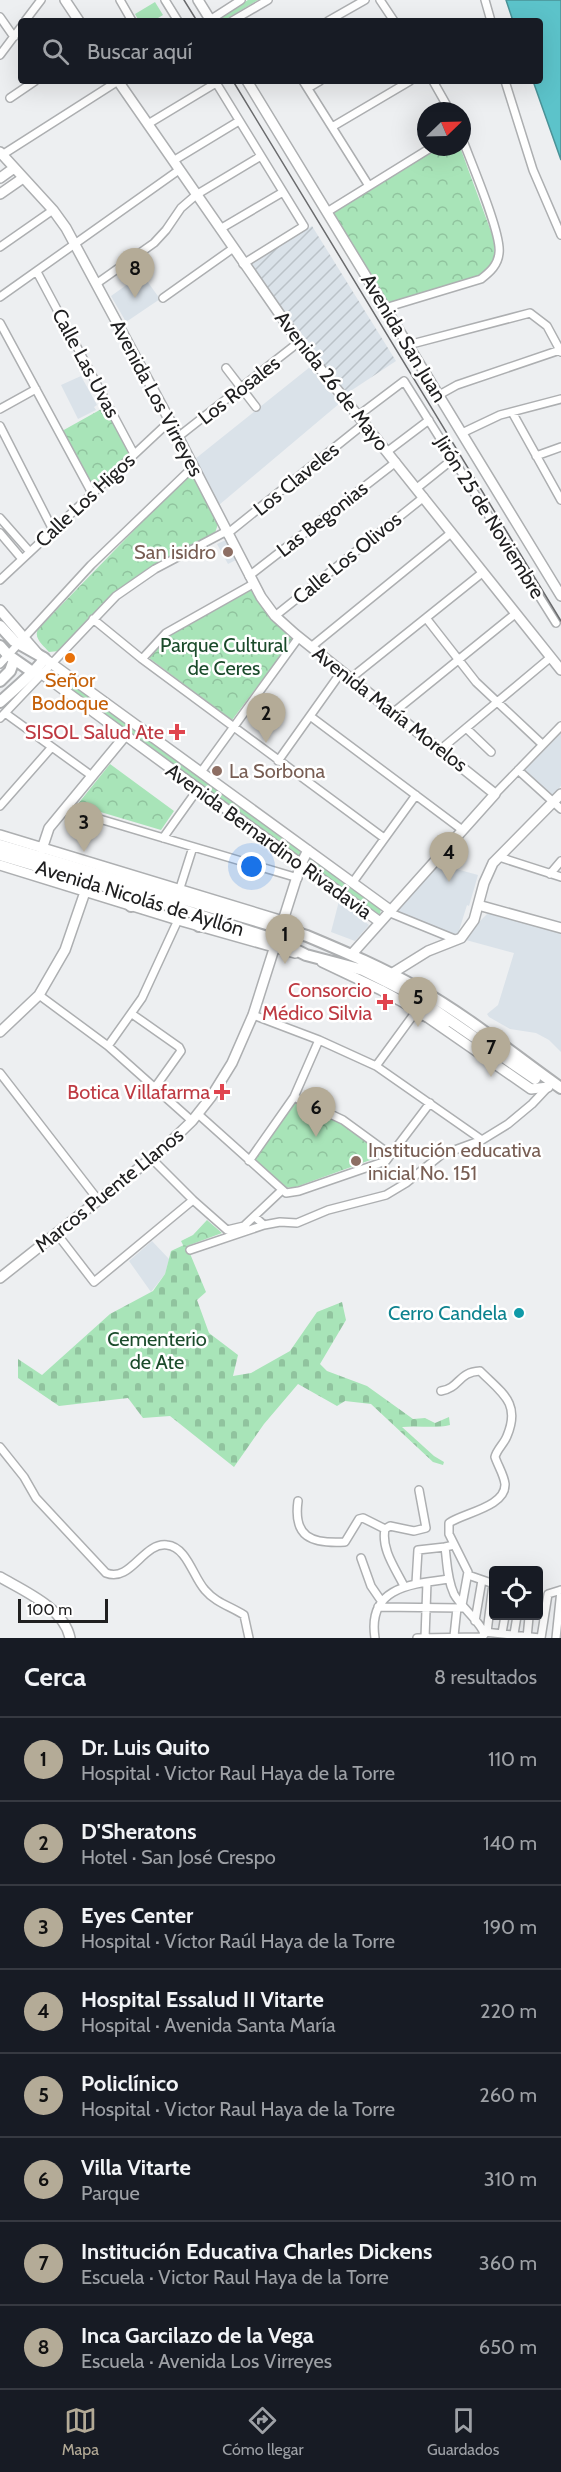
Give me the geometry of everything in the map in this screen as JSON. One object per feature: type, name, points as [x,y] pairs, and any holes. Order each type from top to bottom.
[{"type":"main road","points":[[0,626],[45,659],[37,673],[0,702]]},
{"type":"main road","points":[[0,646],[11,657],[37,673]]},
{"type":"main road","points":[[0,681],[10,671],[11,657]]},
{"type":"main road","name":"Avenida Nicolás de Ayllón","points":[[0,845],[115,885]]},
{"type":"main road","name":"Avenida Nicolás de Ayllón","points":[[0,855],[115,885],[278,935],[307,936],[391,974],[438,1001],[561,1089]]},
{"type":"main road","points":[[131,906],[115,885],[140,879]]},
{"type":"main road","points":[[199,926],[221,917],[204,898]]},
{"type":"main road","name":"Avenida Nicolás de Ayllón","points":[[278,935],[306,955],[344,964],[382,978],[412,995],[561,1097]]},
{"type":"main road","points":[[420,1012],[458,1026]]},
{"type":"street","points":[[27,18],[41,0]]},
{"type":"street","points":[[65,0],[77,18]]},
{"type":"street","points":[[120,0],[130,18]]},
{"type":"street","points":[[165,0],[176,18]]},
{"type":"street","points":[[198,0],[209,18]]},
{"type":"street","points":[[213,18],[241,0]]},
{"type":"street","points":[[237,18],[268,0]]},
{"type":"street","points":[[333,18],[365,0]]},
{"type":"street","points":[[380,0],[392,18]]},
{"type":"street","points":[[485,0],[490,18]]},
{"type":"street","points":[[0,17],[14,37]]},
{"type":"street","points":[[0,55],[18,31]]},
{"type":"street","points":[[10,98],[31,84]]},
{"type":"street","points":[[1,153],[117,84]]},
{"type":"street","name":"Avenida 26 de Mayo","points":[[121,84],[232,249],[299,342],[417,488],[421,499],[451,533],[512,616],[561,670]]},
{"type":"street","points":[[148,124],[213,84]]},
{"type":"street","points":[[217,84],[304,226],[243,264]]},
{"type":"street","name":"Avenida San Juan","points":[[249,84],[561,596]]},
{"type":"street","points":[[305,84],[369,186]]},
{"type":"street","points":[[308,88],[315,84]]},
{"type":"street","points":[[332,127],[405,84]]},
{"type":"street","points":[[435,84],[445,102]]},
{"type":"street","points":[[506,84],[530,161],[561,235]]},
{"type":"street","points":[[173,161],[239,121]]},
{"type":"street","name":"Avenida Los Virreyes","points":[[1,153],[53,210],[76,246],[193,467],[205,484],[226,533]]},
{"type":"street","points":[[96,284],[154,243],[166,230],[180,208],[196,195],[261,156]]},
{"type":"street","points":[[327,212],[417,156]]},
{"type":"street","points":[[385,308],[481,279],[498,260],[500,250],[494,226],[469,156]]},
{"type":"street","points":[[0,178],[14,168]]},
{"type":"street","points":[[0,297],[76,246],[179,170]]},
{"type":"street","points":[[0,194],[23,178]]},
{"type":"street","points":[[220,229],[283,192]]},
{"type":"street","points":[[0,247],[53,210]]},
{"type":"street","points":[[163,298],[232,249]]},
{"type":"street","name":"Calle Las Uvas","points":[[37,272],[134,454]]},
{"type":"street","points":[[408,345],[530,313],[548,326],[561,351],[457,385],[439,395]]},
{"type":"street","points":[[0,323],[92,493]]},
{"type":"street","name":"Los Rosales","points":[[178,437],[299,342]]},
{"type":"street","points":[[225,368],[256,407]]},
{"type":"street","name":"Los Claveles","points":[[45,659],[93,620],[134,582],[226,533],[404,381]]},
{"type":"street","name":"Jirón 25 de Noviembre","points":[[404,381],[556,623]]},
{"type":"street","points":[[0,409],[36,389]]},
{"type":"street","points":[[462,433],[500,415],[561,399]]},
{"type":"street","points":[[512,412],[560,496]]},
{"type":"street","points":[[388,451],[429,420]]},
{"type":"street","name":"Calle Los Higos","points":[[0,580],[170,421]]},
{"type":"street","points":[[0,426],[53,530]]},
{"type":"street","points":[[536,456],[561,447]]},
{"type":"street","points":[[417,488],[453,459]]},
{"type":"street","name":"Las Begonias","points":[[142,659],[166,633],[251,580],[396,462]]},
{"type":"street","points":[[0,664],[11,657],[21,640],[91,565],[193,467]]},
{"type":"street","name":"Calle Los Olivos","points":[[275,616],[421,499]]},
{"type":"street","points":[[0,518],[30,552]]},
{"type":"street","points":[[0,533],[22,559]]},
{"type":"street","name":"Avenida María Morelos","points":[[226,533],[251,580],[275,616],[351,678],[397,709],[495,794]]},
{"type":"street","points":[[311,647],[451,533]]},
{"type":"street","points":[[351,678],[482,573]]},
{"type":"street","points":[[0,610],[21,640]]},
{"type":"street","points":[[397,709],[512,616]]},
{"type":"street","points":[[426,618],[496,702],[543,744]]},
{"type":"street","points":[[93,620],[278,761],[384,838]]},
{"type":"street","points":[[201,772],[299,637]]},
{"type":"street","points":[[441,749],[551,657]]},
{"type":"street","name":"Avenida Bernardino Rivadavia","points":[[45,659],[353,882],[389,911]]},
{"type":"street","points":[[278,761],[342,671]]},
{"type":"street","points":[[37,673],[3,715],[92,776]]},
{"type":"street","name":"Avenida Bernardino Rivadavia","points":[[37,673],[380,922]]},
{"type":"street","points":[[310,716],[461,829]]},
{"type":"street","points":[[351,955],[461,829],[561,726]]},
{"type":"street","points":[[466,728],[491,752]]},
{"type":"street","points":[[42,849],[50,828],[125,736]]},
{"type":"street","points":[[0,806],[51,748]]},
{"type":"street","points":[[518,770],[557,805]]},
{"type":"street","points":[[163,838],[198,789]]},
{"type":"street","points":[[391,974],[428,951],[461,938],[474,920],[488,871],[499,857],[557,805],[561,794]]},
{"type":"street","points":[[353,882],[416,795]]},
{"type":"street","points":[[66,809],[298,878]]},
{"type":"street","points":[[0,835],[204,898],[278,935]]},
{"type":"street","points":[[179,891],[193,847]]},
{"type":"street","name":"Marcos Puente Llanos","points":[[0,1278],[152,1159],[195,1118],[224,1077],[253,1016],[301,864],[308,850]]},
{"type":"street","points":[[499,857],[561,877]]},
{"type":"street","points":[[550,874],[561,861]]},
{"type":"street","points":[[0,865],[199,926],[278,935]]},
{"type":"street","points":[[0,1032],[39,995],[64,950],[85,892]]},
{"type":"street","points":[[478,905],[561,928]]},
{"type":"street","points":[[389,911],[457,940]]},
{"type":"street","points":[[108,1046],[132,1014],[178,920]]},
{"type":"street","points":[[306,955],[381,990],[420,1012],[531,1089],[548,1088]]},
{"type":"street","points":[[39,995],[108,1046],[286,1193],[299,1191],[386,1161],[430,1103]]},
{"type":"street","points":[[376,1066],[420,1012]]},
{"type":"street","points":[[132,1014],[182,1051],[156,1086]]},
{"type":"street","points":[[253,1016],[319,1040],[376,1066],[482,1140]]},
{"type":"street","points":[[249,1161],[294,1097],[319,1040]]},
{"type":"street","points":[[0,1073],[99,1201]]},
{"type":"street","points":[[190,1250],[264,1225],[280,1222],[297,1224],[328,1210],[386,1195],[406,1183],[441,1155],[482,1140],[508,1124],[548,1088]]},
{"type":"street","points":[[294,1097],[343,1120],[391,1155]]},
{"type":"street","points":[[152,1159],[227,1230],[244,1226],[281,1191]]},
{"type":"street","points":[[57,1234],[94,1282],[193,1200]]},
{"type":"street","points":[[255,1217],[264,1225]]},
{"type":"street","points":[[441,1391],[450,1390],[462,1376],[469,1372],[480,1371],[510,1402],[513,1416],[507,1436],[495,1457],[504,1478],[504,1492],[481,1509],[448,1523],[449,1533],[468,1575],[454,1636]]},
{"type":"street","points":[[0,1447],[24,1477],[36,1498],[106,1573],[116,1575],[124,1572],[155,1546],[168,1545],[175,1548],[184,1557],[204,1589],[215,1600],[244,1615],[249,1638]]},
{"type":"street","points":[[385,1529],[390,1526],[414,1531],[426,1528],[419,1490]]},
{"type":"street","points":[[298,1501],[296,1517],[300,1530],[312,1540],[345,1542],[359,1519],[363,1518],[385,1529]]},
{"type":"street","points":[[385,1529],[385,1546],[404,1586]]},
{"type":"street","points":[[416,1583],[418,1550],[454,1545]]},
{"type":"street","points":[[445,1547],[449,1579],[454,1596],[460,1607],[483,1627],[484,1635]]},
{"type":"street","points":[[361,1558],[380,1605]]},
{"type":"street","points":[[468,1575],[489,1583]]},
{"type":"street","points":[[0,1577],[53,1610],[64,1621],[70,1638]]},
{"type":"street","points":[[375,1638],[374,1618],[380,1605],[392,1593],[404,1586],[416,1583],[449,1579]]},
{"type":"street","points":[[475,1621],[482,1580]]},
{"type":"street","points":[[425,1638],[428,1582]]},
{"type":"street","points":[[417,1638],[514,1634],[541,1638],[548,1594],[561,1590],[556,1638]]},
{"type":"street","points":[[380,1605],[426,1609],[460,1607]]},
{"type":"street","points":[[484,1635],[489,1607]]},
{"type":"street","points":[[502,1634],[504,1620]]},
{"type":"street","points":[[514,1634],[516,1620]]},
{"type":"street","points":[[527,1637],[529,1620]]},
{"type":"shaded area","points":[[312,226],[396,361],[346,394],[250,264]]},
{"type":"shaded area","points":[[142,274],[160,299],[126,322],[111,296]]},
{"type":"shaded area","points":[[310,367],[340,403],[219,505],[195,459]]},
{"type":"shaded area","points":[[81,376],[97,405],[94,407],[96,410],[78,419],[61,385]]},
{"type":"shaded area","name":"San isidro","points":[[228,539],[238,559],[228,564],[217,544]]},
{"type":"shaded area","points":[[561,733],[561,786],[553,795],[549,795],[524,771]]},
{"type":"shaded area","points":[[438,864],[478,875],[458,934],[454,936],[396,911]]},
{"type":"shaded area","points":[[339,901],[369,925],[355,941],[331,932]]},
{"type":"shaded area","points":[[489,912],[561,932],[561,1052],[549,1040],[536,1033],[510,1029],[487,1014],[498,1005],[514,953],[466,940],[474,927]]},
{"type":"shaded area","points":[[152,1241],[169,1259],[165,1274],[151,1292],[129,1261]]},
{"type":"green space","points":[[248,0],[258,0],[228,18],[219,17]]},
{"type":"green space","points":[[155,2],[163,15],[158,18],[137,18],[135,14]]},
{"type":"green space","points":[[423,156],[463,156],[493,237],[493,262],[489,269],[472,279],[425,295],[390,302],[387,301],[333,212]]},
{"type":"green space","points":[[105,407],[131,454],[94,489],[62,431]]},
{"type":"green space","points":[[194,478],[218,524],[215,533],[120,588],[59,651],[49,652],[38,638],[39,628],[184,479]]},
{"type":"green space","name":"Parque Cultural de Ceres","points":[[252,588],[294,638],[232,720],[149,658],[171,634]]},
{"type":"green space","points":[[55,671],[303,851],[300,857],[53,677],[52,674]]},
{"type":"green space","points":[[110,764],[174,811],[161,830],[77,805]]},
{"type":"green space","points":[[311,857],[381,908],[380,915],[307,864]]},
{"type":"green space","points":[[296,1102],[339,1122],[383,1152],[376,1158],[293,1188],[283,1187],[253,1160]]},
{"type":"green space","points":[[207,1220],[222,1233],[187,1246],[183,1245],[181,1241],[193,1235]]},
{"type":"green space","name":"Cementerio de Ate","points":[[186,1244],[206,1292],[197,1300],[209,1333],[238,1355],[233,1376],[251,1373],[290,1351],[317,1312],[342,1302],[346,1320],[320,1364],[327,1371],[367,1386],[413,1419],[425,1418],[435,1423],[449,1417],[450,1425],[402,1427],[444,1462],[443,1465],[433,1462],[371,1404],[345,1401],[337,1406],[298,1384],[264,1424],[234,1467],[170,1416],[143,1418],[128,1398],[59,1406],[18,1378],[18,1359],[42,1375],[110,1314],[153,1291],[165,1274],[171,1251]]},
{"type":"water","points":[[506,0],[561,0],[561,160],[534,84],[543,84],[543,18],[512,18]]},
{"type":"railway","points":[[184,0],[195,18]]},
{"type":"railway","points":[[235,84],[561,621]]},
{"type":"place","name":"Inca Garcilazo de la Vega","points":[[135,298]]},
{"type":"place","name":"San isidro","points":[[228,552]]},
{"type":"place","name":"Señor Bodoque","points":[[70,658]]},
{"type":"place","name":"SISOL Salud Ate","points":[[177,732]]},
{"type":"place","name":"D'Sheratons","points":[[266,743]]},
{"type":"place","name":"La Sorbona","points":[[217,771]]},
{"type":"place","name":"Eyes Center","points":[[84,852]]},
{"type":"place","name":"Hospital Essalud II Vitarte","points":[[449,882]]},
{"type":"place","name":"Dr. Luis Quito","points":[[285,964]]},
{"type":"place","name":"Consorcio Médico Silvia","points":[[385,1002]]},
{"type":"place","name":"Policlínico","points":[[418,1027]]},
{"type":"place","name":"Institución Educativa Charles Dickens","points":[[491,1077]]},
{"type":"place","name":"Botica Villafarma","points":[[222,1092]]},
{"type":"place","name":"Villa Vitarte","points":[[316,1137]]},
{"type":"place","name":"Institución educativa inicial No. 151","points":[[356,1161]]},
{"type":"place","name":"Cerro Candela","points":[[519,1313]]}]
